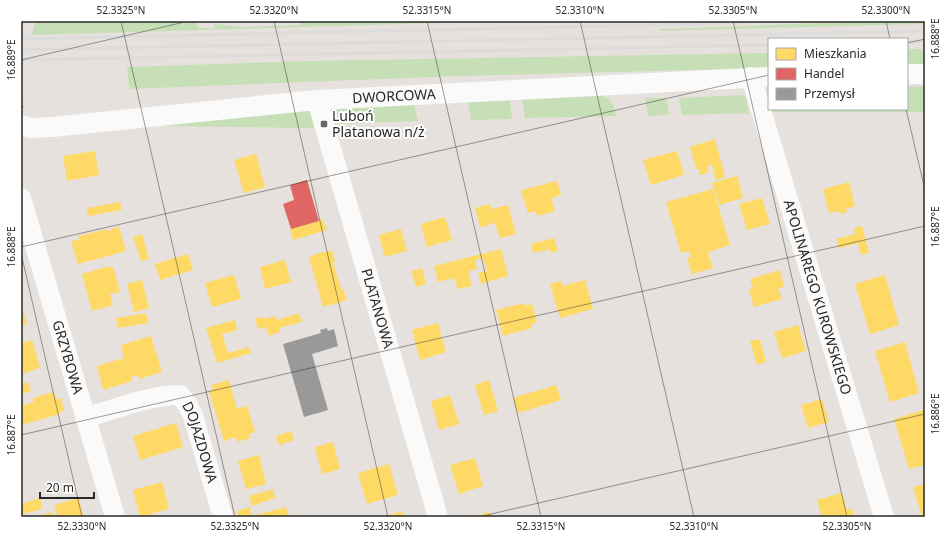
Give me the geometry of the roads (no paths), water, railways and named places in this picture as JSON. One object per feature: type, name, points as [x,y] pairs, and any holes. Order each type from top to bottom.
[{"type":"street","points":[[908,74],[925,74]]},
{"type":"street","name":"DWORCOWA","points":[[21,125],[34,128],[52,127],[317,100],[760,77]]},
{"type":"street","name":"APOLINAREGO KUROWSKIEGO","points":[[760,77],[768,105]]},
{"type":"street","name":"PLATANOWA","points":[[317,100],[438,517]]},
{"type":"street","name":"APOLINAREGO KUROWSKIEGO","points":[[769,110],[884,517]]},
{"type":"street","name":"GRZYBOWA","points":[[21,198],[114,517]]},
{"type":"street","name":"DOJAZDOWA","points":[[85,418],[149,399],[168,395],[180,395],[187,404],[193,416],[223,517]]},
{"type":"railway","points":[[21,39],[700,24],[773,21]]},
{"type":"railway","points":[[21,50],[925,31]]},
{"type":"railway","points":[[908,42],[925,41]]},
{"type":"railway","points":[[21,60],[768,45]]},
{"type":"place","name":"Luboń Platanowa n/ż","points":[[324,124]]}]
